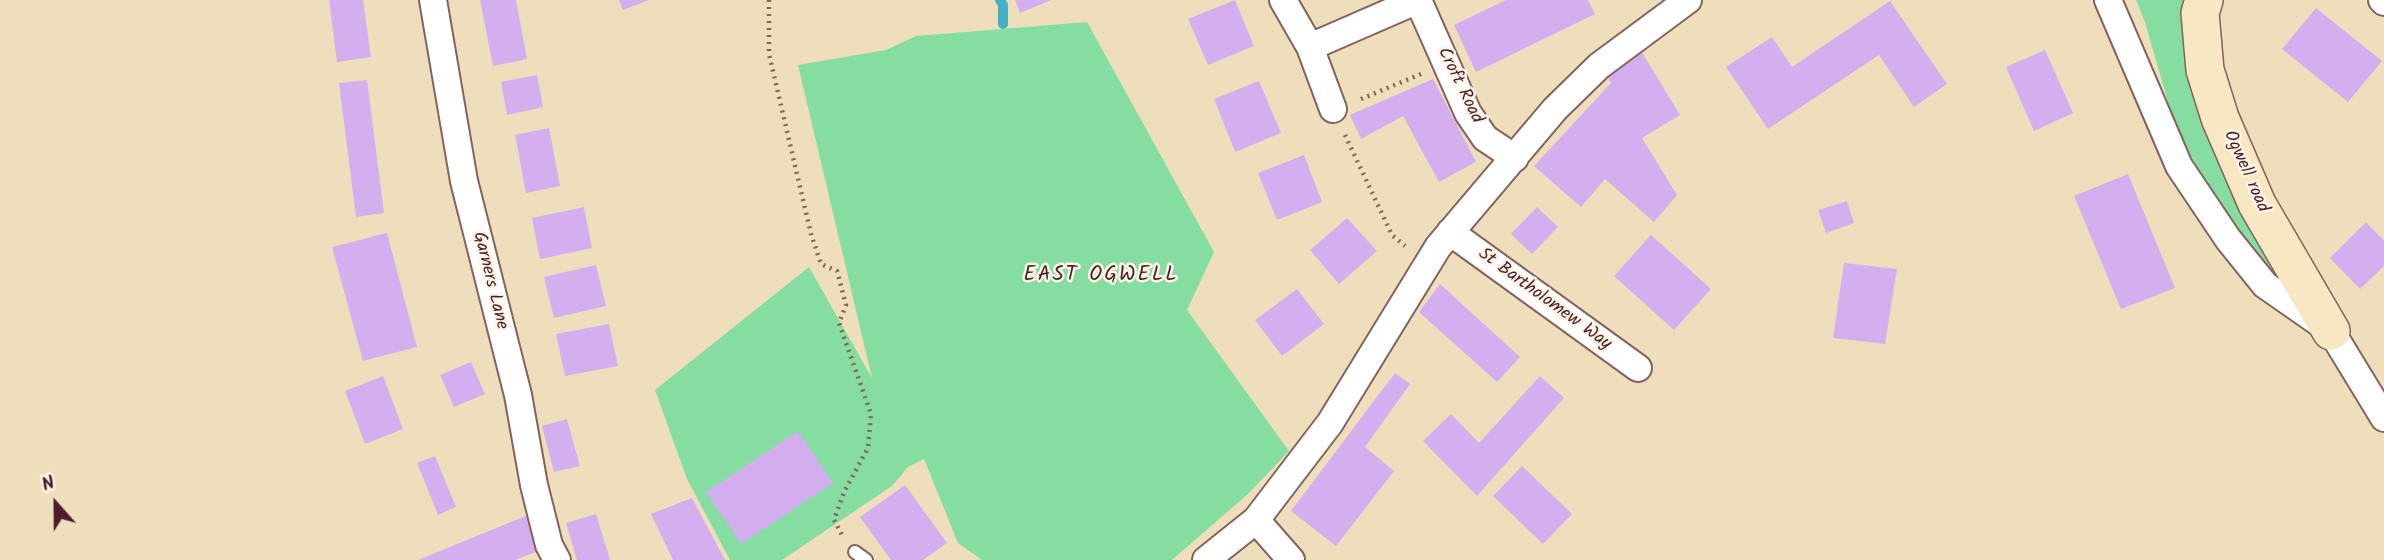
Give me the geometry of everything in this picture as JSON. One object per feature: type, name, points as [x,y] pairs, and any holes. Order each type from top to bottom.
[{"type":"street","name":"Garners Lane","points":[[433,0],[464,181],[518,395],[534,485],[549,545],[556,560]]},
{"type":"street","points":[[1283,0],[1310,47],[1333,109]]},
{"type":"street","points":[[1310,47],[1418,0]]},
{"type":"street","name":"Croft Road","points":[[1418,0],[1468,113],[1485,138],[1515,159]]},
{"type":"street","points":[[1206,560],[1256,520],[1330,423],[1450,232],[1555,109],[1599,66],[1688,0]]},
{"type":"street","points":[[2108,0],[2179,166],[2228,239],[2265,285],[2331,331],[2384,418]]},
{"type":"street","name":"Ogwell road","points":[[2204,0],[2200,13],[2204,70],[2220,118],[2257,204],[2331,331]]},
{"type":"street","name":"St Bartholomew Way","points":[[1450,232],[1638,368]]},
{"type":"street","points":[[1256,520],[1291,560]]},
{"type":"lane","points":[[855,552],[866,560]]},
{"type":"path","points":[[769,0],[769,54],[811,234],[821,264],[837,271],[846,304],[839,323],[871,414],[868,448],[844,492],[834,520],[855,552]]},
{"type":"path","points":[[1427,267],[1392,235],[1333,109],[1397,86],[1447,61]]},
{"type":"green space","points":[[2136,0],[2186,0],[2182,25],[2195,102],[2242,209],[2279,271],[2280,281],[2255,257],[2204,181],[2174,123],[2145,22]]},
{"type":"green space","points":[[1087,22],[1214,252],[1187,310],[1289,451],[1249,493],[1172,560],[982,560],[958,543],[924,459],[908,467],[892,486],[782,560],[730,560],[687,479],[655,390],[809,267],[872,378],[798,65],[886,50],[916,36]]},
{"type":"building","points":[[329,0],[363,0],[371,57],[337,62]]},
{"type":"building","points":[[480,0],[516,0],[527,59],[493,66]]},
{"type":"building","points":[[619,0],[649,0],[623,10]]},
{"type":"building","points":[[1015,0],[1051,0],[1020,13]]},
{"type":"building","points":[[1235,0],[1254,46],[1208,65],[1188,19]]},
{"type":"building","points":[[1506,0],[1588,0],[1595,14],[1476,72],[1454,25]]},
{"type":"building","points":[[1890,1],[1947,84],[1914,107],[1879,55],[1768,129],[1726,67],[1772,37],[1792,67]]},
{"type":"building","points":[[2316,8],[2382,61],[2348,102],[2282,49]]},
{"type":"building","points":[[1640,49],[1680,115],[1642,138],[1677,195],[1654,222],[1605,179],[1581,207],[1534,166],[1611,83],[1604,71]]},
{"type":"building","points":[[2045,50],[2073,113],[2034,131],[2006,67]]},
{"type":"building","points":[[537,75],[543,107],[507,115],[501,82]]},
{"type":"building","points":[[1433,79],[1476,162],[1439,182],[1403,116],[1361,139],[1350,115]]},
{"type":"building","points":[[367,80],[384,213],[356,217],[339,83]]},
{"type":"building","points":[[1259,81],[1281,133],[1235,152],[1214,99]]},
{"type":"building","points":[[549,128],[560,186],[526,193],[515,135]]},
{"type":"building","points":[[1304,155],[1322,202],[1277,220],[1258,173]]},
{"type":"building","points":[[2128,174],[2175,288],[2121,309],[2074,196]]},
{"type":"building","points":[[1847,201],[1854,223],[1826,233],[1818,210]]},
{"type":"building","points":[[584,207],[592,248],[540,259],[532,218]]},
{"type":"building","points":[[1537,207],[1558,227],[1532,254],[1511,234]]},
{"type":"building","points":[[1347,218],[1377,251],[1339,284],[1310,250]]},
{"type":"building","points":[[2366,222],[2384,241],[2384,266],[2360,289],[2330,258]]},
{"type":"building","points":[[387,233],[417,347],[363,361],[332,247]]},
{"type":"building","points":[[1651,235],[1711,289],[1674,330],[1614,276]]},
{"type":"building","points":[[1844,263],[1897,269],[1885,344],[1833,338]]},
{"type":"building","points":[[596,265],[606,306],[554,318],[544,277]]},
{"type":"building","points":[[1440,284],[1520,357],[1497,382],[1419,312]]},
{"type":"building","points":[[1297,289],[1324,324],[1282,356],[1255,320]]},
{"type":"building","points":[[609,324],[618,366],[565,376],[556,334]]},
{"type":"building","points":[[471,362],[485,394],[454,407],[440,375]]},
{"type":"building","points":[[1395,373],[1410,384],[1365,447],[1394,471],[1336,546],[1291,511]]},
{"type":"building","points":[[383,376],[403,429],[365,444],[345,391]]},
{"type":"building","points":[[1540,376],[1564,398],[1477,496],[1423,441],[1451,414],[1479,443]]},
{"type":"building","points":[[567,419],[580,466],[554,472],[542,426]]},
{"type":"building","points":[[798,431],[833,483],[741,544],[706,492]]},
{"type":"building","points":[[435,456],[456,507],[438,515],[417,463]]},
{"type":"building","points":[[1522,466],[1572,514],[1543,544],[1493,496]]},
{"type":"building","points":[[905,485],[947,543],[923,560],[891,560],[860,517]]},
{"type":"building","points":[[692,498],[725,560],[673,560],[651,514]]},
{"type":"building","points":[[533,513],[546,548],[515,560],[418,560]]},
{"type":"building","points":[[596,514],[610,560],[577,560],[566,523]]},
{"type":"waterway","points":[[1000,0],[1003,5],[1003,24]]},
{"type":"district","name":"EAST OGWELL","points":[[1101,276]]}]
